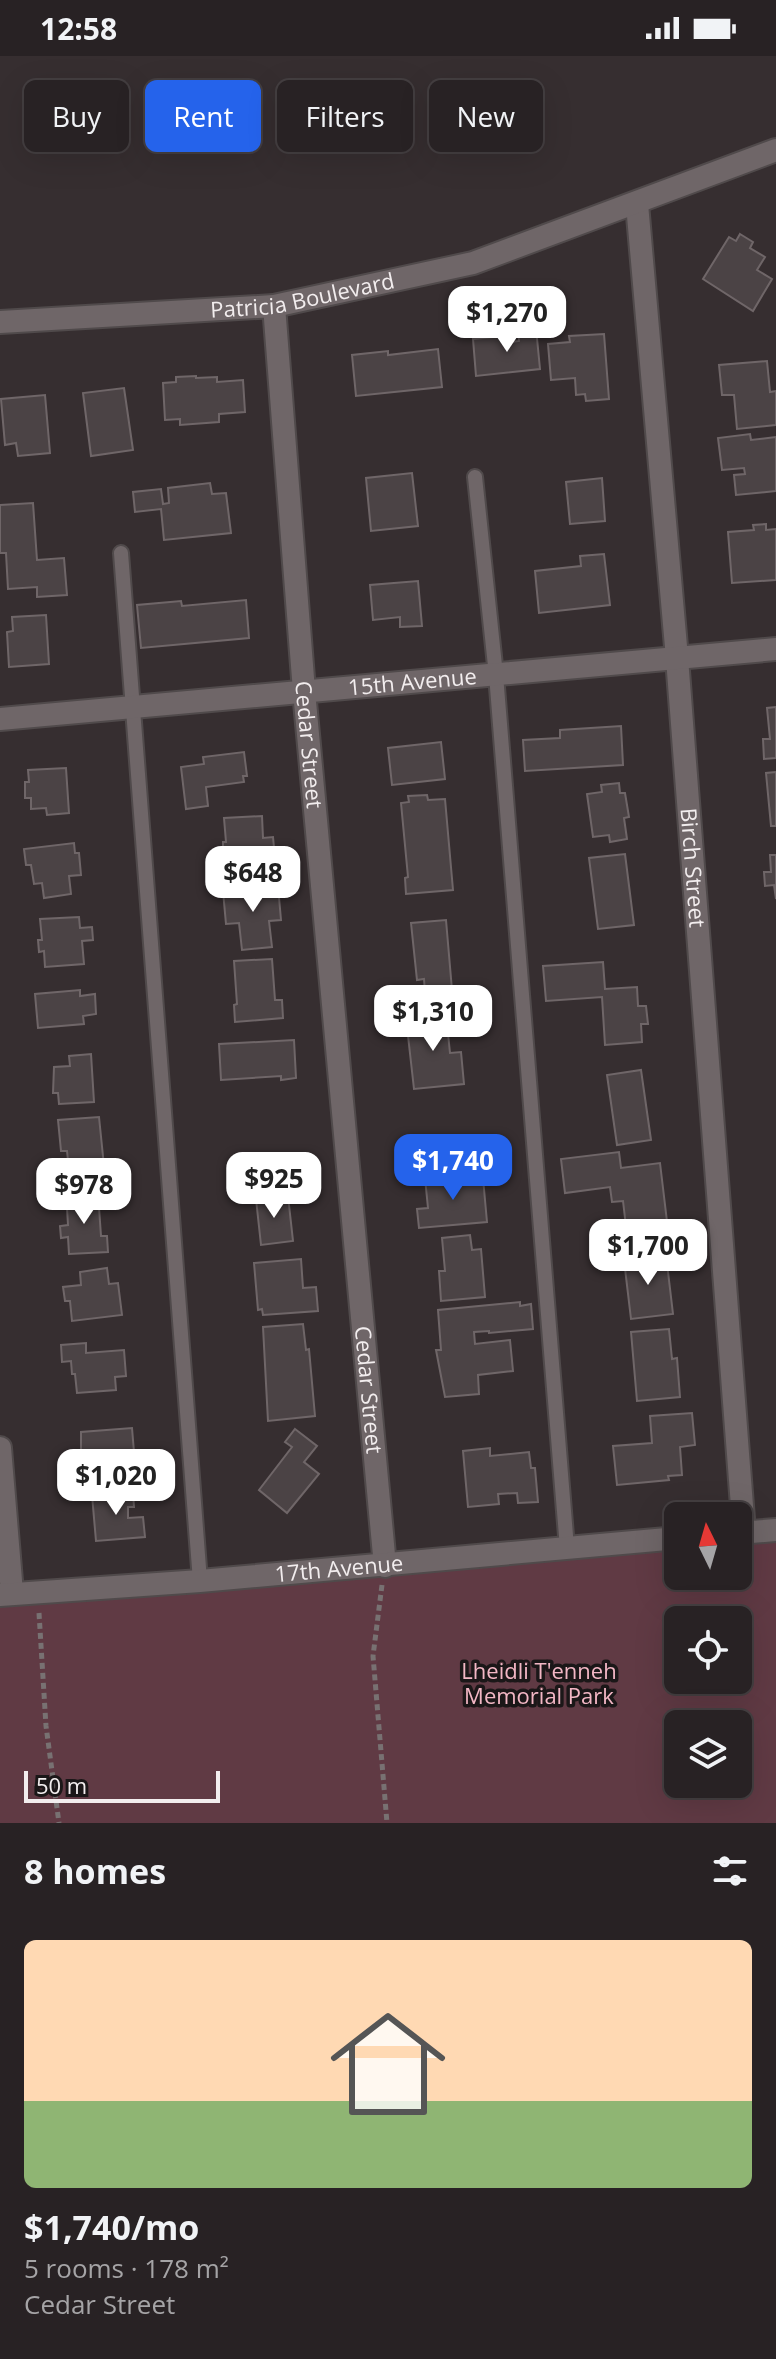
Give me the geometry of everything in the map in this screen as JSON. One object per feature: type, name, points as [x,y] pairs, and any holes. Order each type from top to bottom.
[{"type":"street","name":"Patricia Boulevard","points":[[0,322],[274,306],[473,263],[776,150]]},
{"type":"street","name":"Birch Street","points":[[637,204],[677,658],[739,1502]]},
{"type":"street","name":"Cedar Street","points":[[274,306],[304,691],[385,1566]]},
{"type":"street","name":"15th Avenue","points":[[0,719],[776,649]]},
{"type":"street","points":[[0,1448],[6,1594]]},
{"type":"street","points":[[752,1532],[776,1530]]},
{"type":"street","name":"17th Avenue","points":[[6,1594],[385,1566],[664,1539]]},
{"type":"lane","points":[[475,477],[496,675],[567,1548]]},
{"type":"lane","points":[[121,553],[200,1581]]},
{"type":"path","points":[[385,1566],[373,1656],[387,1823]]},
{"type":"path","points":[[37,1592],[46,1726],[59,1823]]},
{"type":"green space","name":"Lheidli T'enneh Memorial Park","points":[[776,1522],[776,1823],[0,1823],[0,1597],[664,1532],[664,1590],[752,1590],[752,1525]]},
{"type":"building","points":[[740,234],[753,242],[750,248],[765,257],[757,270],[772,279],[753,311],[703,279],[729,237],[736,241]]},
{"type":"building","points":[[536,328],[540,369],[476,376],[473,339],[503,336],[503,343],[519,341],[518,329]]},
{"type":"building","points":[[604,334],[609,399],[586,401],[585,394],[576,395],[575,378],[551,380],[548,344],[570,342],[569,336]]},
{"type":"building","points":[[438,349],[442,387],[356,396],[352,355],[388,351],[388,355]]},
{"type":"building","points":[[767,361],[770,392],[776,391],[776,425],[737,429],[734,395],[722,395],[719,365]]},
{"type":"building","points":[[176,377],[217,377],[217,382],[243,380],[245,412],[219,414],[219,422],[180,425],[180,419],[165,420],[163,383],[176,382]]},
{"type":"building","points":[[124,388],[133,450],[91,456],[83,393]]},
{"type":"building","points":[[45,395],[50,453],[18,456],[16,443],[5,445],[1,399]]},
{"type":"building","points":[[750,434],[751,440],[776,437],[776,491],[736,495],[734,475],[745,474],[744,468],[722,470],[718,438]]},
{"type":"building","points":[[412,473],[418,526],[371,531],[366,478]]},
{"type":"building","points":[[602,478],[605,521],[570,524],[566,482]]},
{"type":"building","points":[[210,483],[212,494],[226,493],[231,533],[164,540],[161,509],[135,512],[133,492],[161,489],[163,504],[169,503],[168,488]]},
{"type":"building","points":[[33,503],[37,560],[64,558],[67,595],[37,597],[37,587],[8,589],[6,553],[0,553],[0,505]]},
{"type":"building","points":[[766,524],[766,530],[776,529],[776,580],[732,583],[728,532],[754,530],[753,525]]},
{"type":"building","points":[[604,554],[610,605],[539,613],[535,571],[581,566],[580,556]]},
{"type":"building","points":[[418,581],[422,626],[400,627],[400,617],[373,620],[370,585]]},
{"type":"building","points":[[246,600],[249,638],[141,648],[137,605],[181,601],[182,606]]},
{"type":"building","points":[[46,615],[49,664],[9,667],[7,632],[13,631],[12,617]]},
{"type":"building","points":[[776,707],[776,758],[764,759],[763,739],[770,739],[767,708]]},
{"type":"building","points":[[621,726],[623,765],[525,771],[523,740],[560,738],[560,730]]},
{"type":"building","points":[[441,742],[445,779],[392,785],[388,748]]},
{"type":"building","points":[[244,752],[247,776],[243,776],[244,782],[206,787],[208,806],[186,809],[181,767],[204,764],[203,757]]},
{"type":"building","points":[[66,768],[69,813],[47,815],[46,808],[31,809],[31,798],[25,798],[28,770]]},
{"type":"building","points":[[776,772],[776,826],[771,826],[766,773]]},
{"type":"building","points":[[619,783],[620,793],[625,793],[629,817],[624,818],[627,839],[610,842],[609,835],[593,837],[587,794],[602,792],[601,785]]},
{"type":"building","points":[[427,795],[428,800],[445,799],[453,890],[406,894],[405,878],[408,877],[401,803],[409,802],[408,796]]},
{"type":"building","points":[[262,816],[263,838],[273,837],[276,869],[229,872],[228,853],[223,853],[223,842],[226,842],[224,818]]},
{"type":"building","points":[[74,843],[75,853],[79,853],[81,875],[69,876],[71,894],[44,898],[42,883],[34,884],[31,865],[26,865],[24,849]]},
{"type":"building","points":[[625,854],[634,925],[598,929],[589,858]]},
{"type":"building","points":[[770,855],[776,855],[776,899],[774,885],[765,886],[764,872],[771,872]]},
{"type":"building","points":[[278,886],[281,920],[269,921],[272,947],[242,950],[239,923],[226,924],[223,891]]},
{"type":"building","points":[[79,917],[80,928],[92,927],[93,940],[82,941],[84,964],[45,967],[44,951],[39,952],[38,940],[42,940],[40,919]]},
{"type":"building","points":[[446,920],[452,990],[425,993],[424,979],[417,980],[411,923]]},
{"type":"building","points":[[272,959],[275,1000],[282,1000],[283,1018],[235,1022],[234,961]]},
{"type":"building","points":[[603,962],[605,989],[637,987],[638,1006],[646,1006],[648,1024],[641,1024],[642,1042],[605,1045],[602,997],[546,1001],[543,966]]},
{"type":"building","points":[[80,990],[80,996],[95,994],[96,1014],[83,1016],[84,1024],[38,1028],[35,994]]},
{"type":"building","points":[[446,1014],[450,1053],[461,1052],[464,1084],[414,1089],[406,1018]]},
{"type":"building","points":[[294,1040],[296,1078],[221,1080],[219,1044]]},
{"type":"building","points":[[91,1054],[94,1102],[59,1104],[58,1093],[53,1093],[54,1067],[70,1066],[69,1056]]},
{"type":"building","points":[[641,1070],[651,1140],[617,1145],[607,1075]]},
{"type":"building","points":[[99,1117],[104,1166],[69,1170],[67,1151],[61,1151],[58,1120]]},
{"type":"building","points":[[619,1152],[621,1168],[660,1163],[668,1230],[627,1235],[623,1201],[612,1202],[610,1187],[565,1193],[561,1159]]},
{"type":"building","points":[[460,1175],[460,1180],[483,1178],[487,1222],[419,1228],[417,1209],[428,1208],[425,1178]]},
{"type":"building","points":[[98,1193],[101,1236],[107,1236],[108,1252],[69,1254],[68,1237],[61,1238],[60,1226],[68,1225],[70,1195]]},
{"type":"building","points":[[288,1196],[293,1241],[261,1245],[256,1199]]},
{"type":"building","points":[[470,1235],[472,1250],[481,1249],[485,1297],[441,1301],[439,1271],[445,1271],[442,1238]]},
{"type":"building","points":[[666,1255],[673,1314],[631,1319],[624,1260]]},
{"type":"building","points":[[301,1259],[303,1288],[316,1287],[318,1311],[263,1315],[262,1309],[258,1310],[254,1263]]},
{"type":"building","points":[[107,1268],[109,1284],[118,1283],[122,1315],[72,1321],[70,1301],[65,1301],[63,1287],[81,1285],[80,1272]]},
{"type":"building","points":[[520,1302],[520,1306],[531,1304],[533,1329],[474,1332],[475,1344],[510,1340],[513,1371],[478,1375],[479,1394],[445,1397],[436,1350],[441,1350],[438,1310]]},
{"type":"building","points":[[303,1324],[306,1350],[309,1349],[315,1416],[268,1421],[263,1327]]},
{"type":"building","points":[[669,1329],[672,1359],[677,1358],[680,1397],[637,1401],[631,1332]]},
{"type":"building","points":[[86,1343],[86,1353],[124,1350],[126,1376],[115,1377],[116,1390],[77,1393],[71,1361],[62,1362],[61,1345]]},
{"type":"building","points":[[692,1413],[695,1445],[680,1447],[682,1475],[668,1476],[669,1480],[617,1485],[613,1446],[652,1443],[650,1416]]},
{"type":"building","points":[[132,1428],[135,1464],[81,1468],[81,1432]]},
{"type":"building","points":[[295,1429],[317,1446],[304,1462],[319,1474],[287,1513],[259,1490],[292,1447],[285,1442]]},
{"type":"building","points":[[490,1448],[490,1456],[529,1452],[531,1468],[535,1468],[538,1502],[518,1503],[517,1493],[498,1494],[499,1504],[468,1507],[463,1451]]},
{"type":"building","points":[[133,1492],[134,1507],[128,1507],[128,1518],[143,1517],[145,1537],[96,1541],[92,1495]]}]
